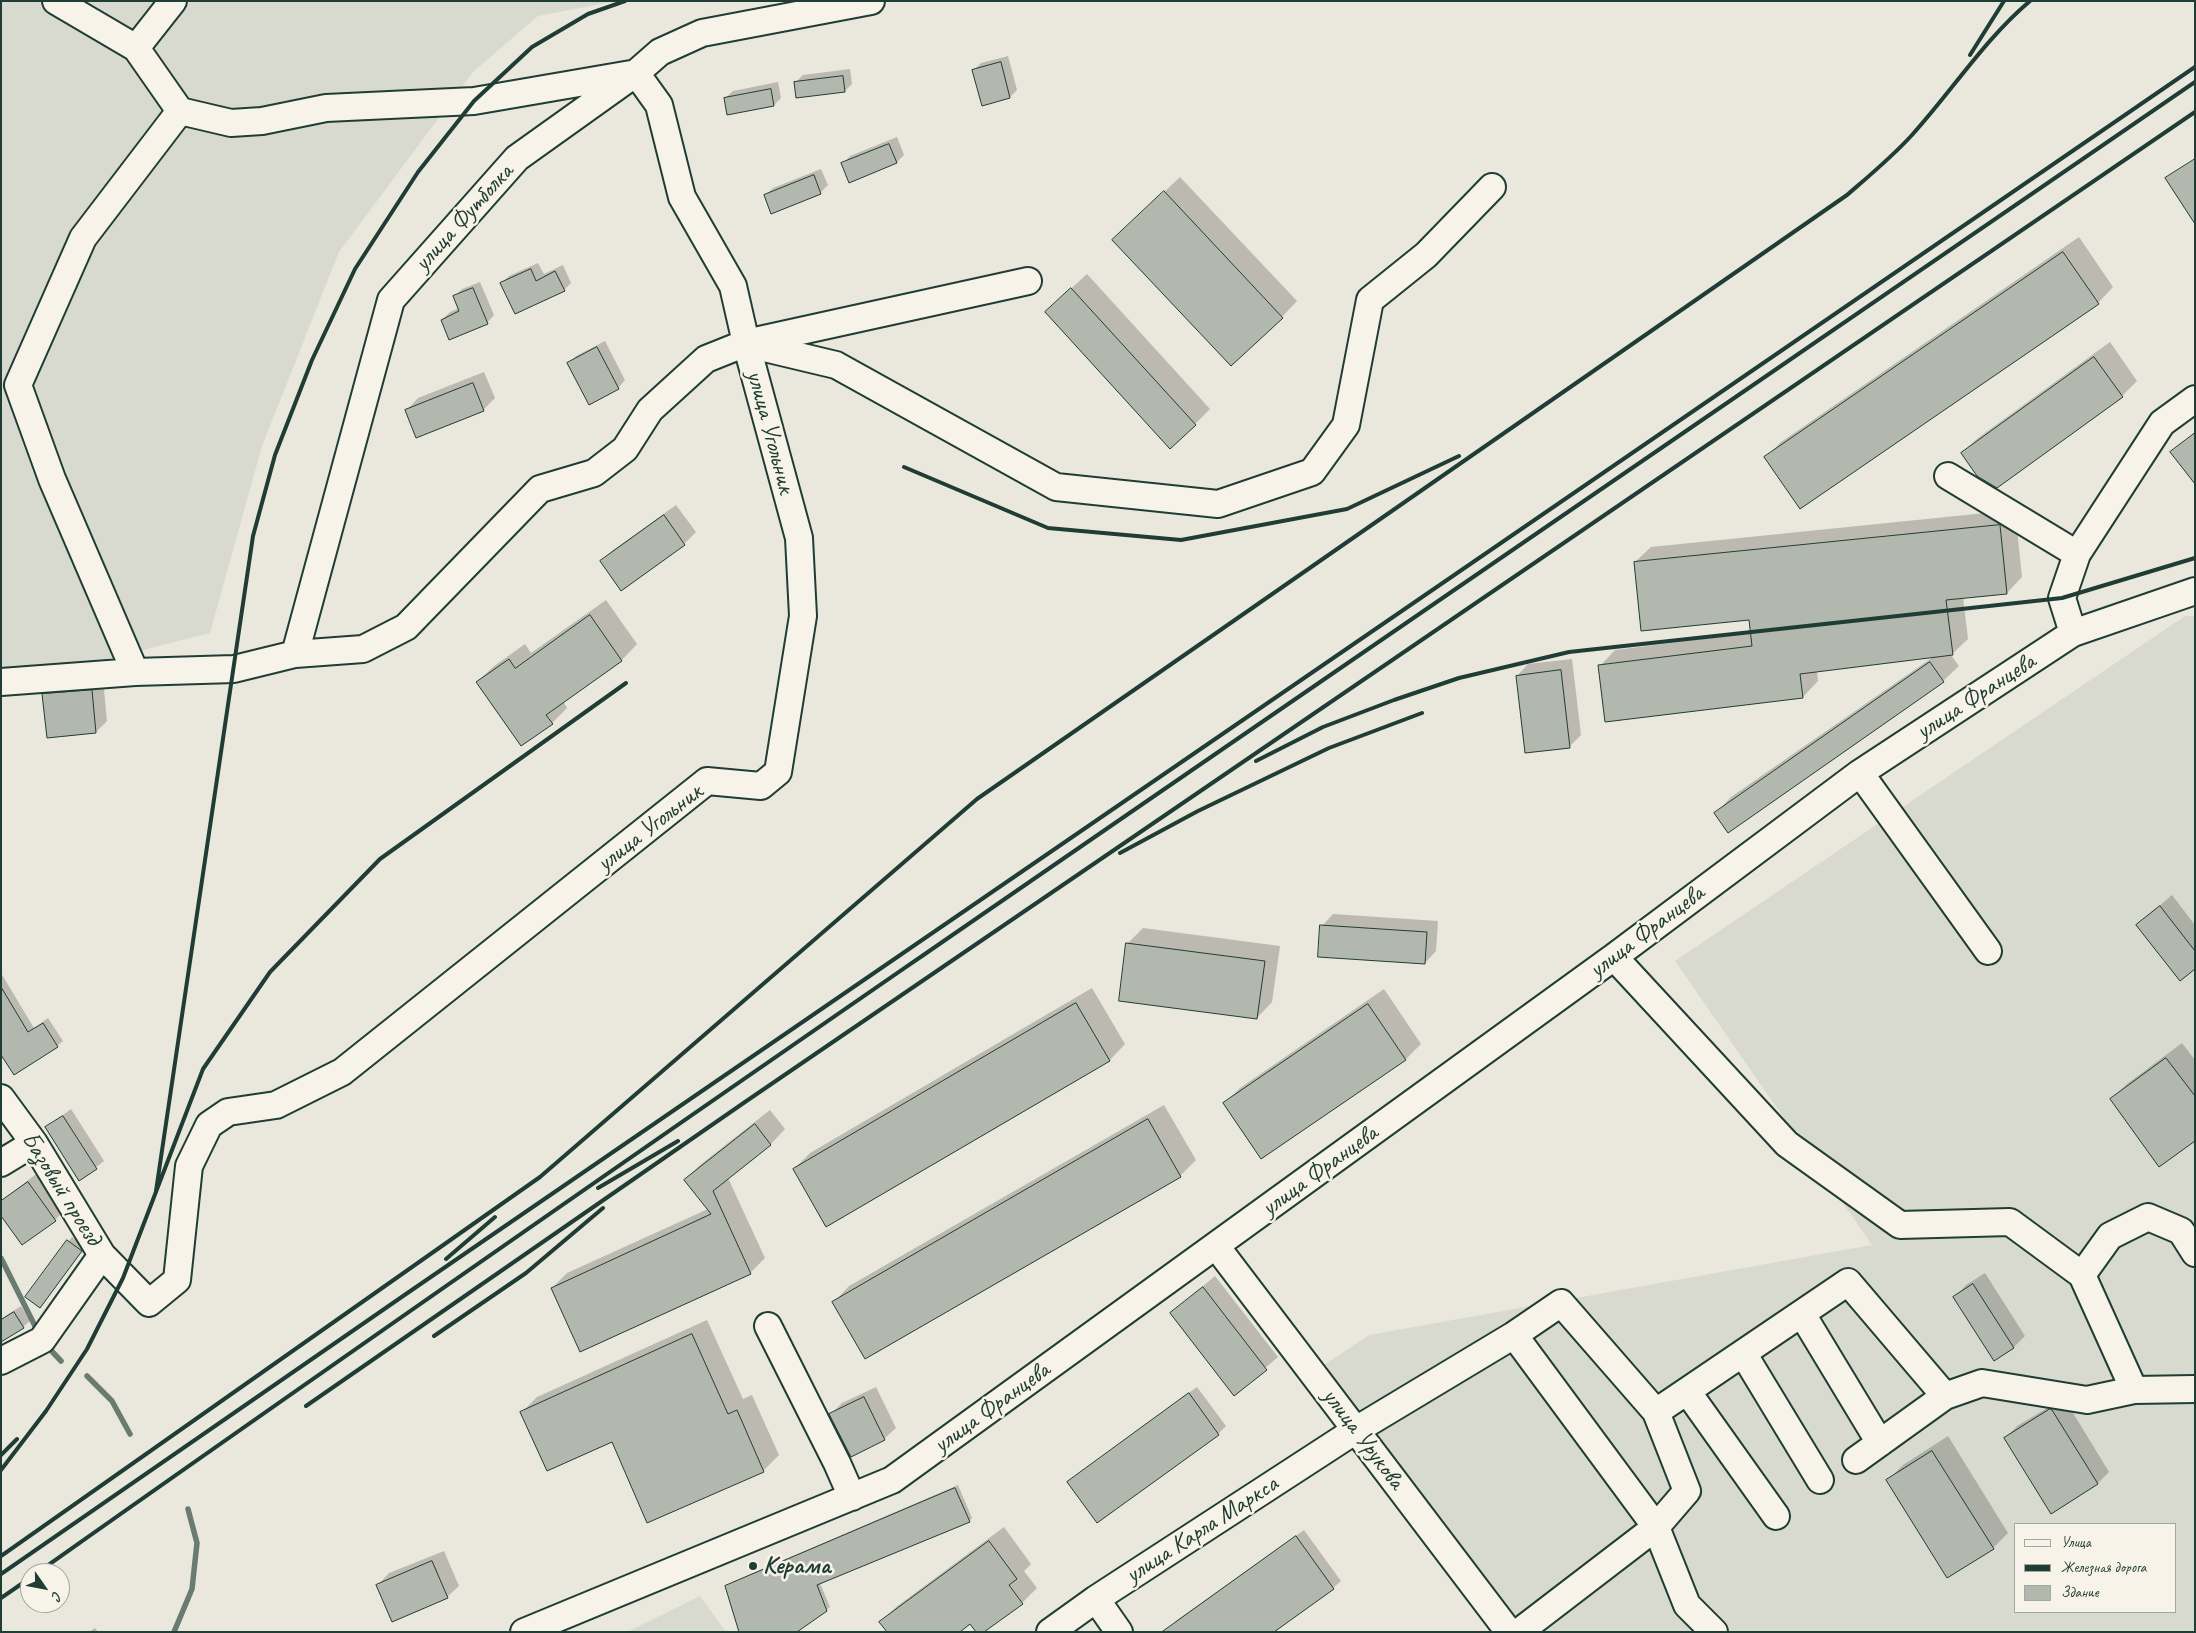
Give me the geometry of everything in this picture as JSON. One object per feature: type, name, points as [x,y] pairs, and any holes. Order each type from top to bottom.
[{"type":"street","points":[[56,1],[136,48],[180,111],[231,123],[262,121],[326,108],[474,101],[636,73]]},
{"type":"street","points":[[136,48],[173,1]]},
{"type":"street","name":"улица Футболка","points":[[296,654],[391,300],[518,158],[636,73],[660,52],[702,34],[872,1]]},
{"type":"street","name":"улица Угольник","points":[[102,1255],[149,1303],[177,1280],[188,1166],[209,1125],[228,1112],[276,1105],[342,1072],[707,781],[761,786],[778,772],[803,616],[799,538],[746,343],[733,286],[682,197],[659,105],[636,73]]},
{"type":"street","points":[[135,672],[52,479],[18,385],[83,238],[180,111]]},
{"type":"street","points":[[746,343],[836,365],[1056,487],[1218,504],[1312,472],[1346,425],[1370,300],[1426,255],[1492,187]]},
{"type":"street","points":[[1,682],[135,672],[234,669],[296,654],[363,649],[406,627],[540,489],[594,473],[625,449],[650,410],[706,359],[746,343],[1028,280]]},
{"type":"street","points":[[2073,633],[2062,598],[2077,554],[2162,423],[2195,399]]},
{"type":"street","points":[[1948,476],[2077,554]]},
{"type":"street","name":"улица Францева","points":[[524,1632],[892,1480],[1614,957],[1860,774],[2073,633],[2195,591]]},
{"type":"street","points":[[1860,774],[1988,951]]},
{"type":"street","points":[[1614,957],[1787,1144],[1900,1225],[2010,1222],[2082,1275],[2134,1390]]},
{"type":"street","name":"Базовый проезд","points":[[1,1098],[34,1143],[102,1255]]},
{"type":"street","points":[[1,1163],[34,1143]]},
{"type":"street","points":[[2082,1275],[2110,1236],[2148,1217],[2181,1231],[2195,1253]]},
{"type":"street","name":"улица Урукова","points":[[1216,1246],[1509,1632]]},
{"type":"street","points":[[1,1361],[42,1340],[102,1255]]},
{"type":"street","points":[[1519,1632],[1656,1527],[1686,1491],[1656,1412],[1848,1282],[1945,1396]]},
{"type":"street","name":"улица Карла Маркса","points":[[1050,1632],[1096,1599],[1356,1430],[1514,1335],[1560,1303],[1656,1412]]},
{"type":"street","points":[[1802,1314],[1880,1443]]},
{"type":"street","points":[[768,1326],[837,1463],[852,1497]]},
{"type":"street","points":[[1514,1335],[1656,1527],[1687,1605],[1714,1632]]},
{"type":"street","points":[[1743,1353],[1820,1480]]},
{"type":"street","points":[[1856,1460],[1945,1396],[1982,1383],[2087,1400],[2134,1390],[2195,1389]]},
{"type":"street","points":[[1687,1391],[1776,1516]]},
{"type":"street","points":[[1096,1599],[1119,1632]]},
{"type":"shaded area","points":[[1,1],[617,1],[538,16],[473,72],[339,252],[262,446],[210,633],[1,686]]},
{"type":"shaded area","points":[[2185,616],[2195,616],[2195,1632],[1528,1632],[1324,1365],[1369,1335],[1872,1245],[1675,961]]},
{"type":"shaded area","points":[[700,1596],[726,1632],[627,1632]]},
{"type":"building","points":[[1001,62],[1010,98],[982,106],[972,70]]},
{"type":"building","points":[[843,76],[845,92],[796,98],[794,82]]},
{"type":"building","points":[[771,89],[774,106],[727,115],[724,98]]},
{"type":"building","points":[[889,144],[897,163],[849,183],[841,163]]},
{"type":"building","points":[[2195,159],[2195,224],[2165,178]]},
{"type":"building","points":[[814,175],[821,194],[771,214],[764,195]]},
{"type":"building","points":[[1164,191],[1283,318],[1231,366],[1112,240]]},
{"type":"building","points":[[2063,252],[2099,304],[1800,509],[1764,457]]},
{"type":"building","points":[[531,269],[536,281],[555,271],[565,291],[515,314],[500,283]]},
{"type":"building","points":[[473,288],[488,324],[449,340],[441,320],[459,311],[453,296]]},
{"type":"building","points":[[1071,288],[1196,425],[1170,449],[1045,312]]},
{"type":"building","points":[[597,347],[619,389],[589,405],[567,363]]},
{"type":"building","points":[[2094,357],[2123,397],[1997,488],[1977,476],[1961,453]]},
{"type":"building","points":[[473,383],[484,411],[416,438],[405,410]]},
{"type":"building","points":[[2195,433],[2195,484],[2170,452]]},
{"type":"building","points":[[664,515],[685,545],[621,591],[600,561]]},
{"type":"building","points":[[2000,525],[2007,594],[1946,600],[1953,655],[1800,674],[1803,698],[1605,722],[1598,665],[1752,646],[1749,620],[1641,631],[1634,562]]},
{"type":"building","points":[[590,615],[622,661],[546,715],[553,724],[521,746],[476,682],[509,659],[515,668]]},
{"type":"building","points":[[1930,662],[1944,682],[1728,833],[1714,813]]},
{"type":"building","points":[[1561,670],[1570,748],[1525,753],[1516,676]]},
{"type":"building","points":[[92,690],[96,733],[47,738],[42,694]]},
{"type":"building","points":[[2160,906],[2195,951],[2195,969],[2180,981],[2136,925]]},
{"type":"building","points":[[1320,925],[1427,932],[1425,964],[1318,957]]},
{"type":"building","points":[[1126,943],[1265,961],[1257,1019],[1119,1001]]},
{"type":"building","points":[[1,987],[28,1032],[43,1023],[58,1047],[14,1075],[1,1055]]},
{"type":"building","points":[[1076,1003],[1110,1061],[826,1227],[793,1169]]},
{"type":"building","points":[[1368,1004],[1406,1060],[1261,1159],[1223,1103]]},
{"type":"building","points":[[2166,1058],[2195,1096],[2195,1141],[2159,1167],[2110,1099]]},
{"type":"building","points":[[63,1116],[97,1169],[79,1181],[45,1127]]},
{"type":"building","points":[[1148,1119],[1181,1177],[865,1359],[832,1302]]},
{"type":"building","points":[[755,1124],[771,1145],[713,1191],[751,1274],[580,1352],[551,1288],[711,1214],[684,1180]]},
{"type":"building","points":[[28,1182],[56,1221],[22,1245],[1,1216],[1,1201]]},
{"type":"building","points":[[67,1240],[82,1251],[40,1308],[25,1297]]},
{"type":"building","points":[[1973,1284],[2014,1348],[1994,1361],[1953,1297]]},
{"type":"building","points":[[1203,1287],[1267,1370],[1234,1396],[1170,1313]]},
{"type":"building","points":[[14,1312],[24,1328],[1,1342],[1,1320]]},
{"type":"building","points":[[692,1334],[728,1414],[737,1410],[764,1472],[647,1523],[612,1442],[547,1471],[520,1412]]},
{"type":"building","points":[[1189,1393],[1219,1435],[1097,1523],[1067,1482]]},
{"type":"building","points":[[864,1397],[885,1440],[851,1457],[829,1414]]},
{"type":"building","points":[[2050,1409],[2098,1484],[2051,1514],[2004,1438]]},
{"type":"building","points":[[1932,1451],[1994,1549],[1947,1578],[1886,1480]]},
{"type":"building","points":[[955,1488],[970,1522],[817,1585],[827,1611],[797,1632],[739,1632],[725,1586]]},
{"type":"building","points":[[1296,1536],[1334,1589],[1274,1632],[1162,1632]]},
{"type":"building","points":[[989,1541],[1017,1579],[1009,1585],[1023,1604],[984,1632],[976,1632],[970,1624],[960,1632],[887,1632],[879,1622]]},
{"type":"building","points":[[432,1561],[448,1598],[392,1622],[376,1585]]},
{"type":"waterway","points":[[1,1258],[38,1332]]},
{"type":"waterway","points":[[45,1344],[61,1361]]},
{"type":"waterway","points":[[87,1376],[112,1401],[130,1434]]},
{"type":"waterway","points":[[174,1632],[192,1589],[197,1543],[188,1509]]},
{"type":"railway","points":[[156,1191],[253,536],[275,455],[312,360],[355,269],[418,172],[474,101],[532,47],[588,14],[625,1]]},
{"type":"railway","points":[[1970,55],[2004,1]]},
{"type":"railway","points":[[1,1556],[540,1177],[977,799],[1847,195],[1904,143],[1998,32],[2030,1]]},
{"type":"railway","points":[[1,1574],[2195,67]]},
{"type":"railway","points":[[51,1563],[843,1010],[2195,82]]},
{"type":"railway","points":[[306,1406],[745,1102],[2195,112]]},
{"type":"railway","points":[[904,467],[1048,528],[1181,540],[1347,509],[1459,456]]},
{"type":"railway","points":[[1256,761],[1323,727],[1394,700],[1459,678],[1569,652],[2062,598],[2195,558]]},
{"type":"railway","points":[[1,1470],[46,1411],[87,1349],[123,1278],[203,1069],[270,972],[380,859],[626,683]]},
{"type":"railway","points":[[1120,853],[1198,811],[1329,748],[1422,713]]},
{"type":"railway","points":[[598,1188],[678,1141]]},
{"type":"railway","points":[[434,1336],[526,1273],[603,1208]]},
{"type":"railway","points":[[446,1259],[495,1217]]},
{"type":"railway","points":[[1,1455],[17,1439]]},
{"type":"railway","points":[[1,1598],[20,1585]]},
{"type":"place","name":"Керама","points":[[753,1566]]}]
